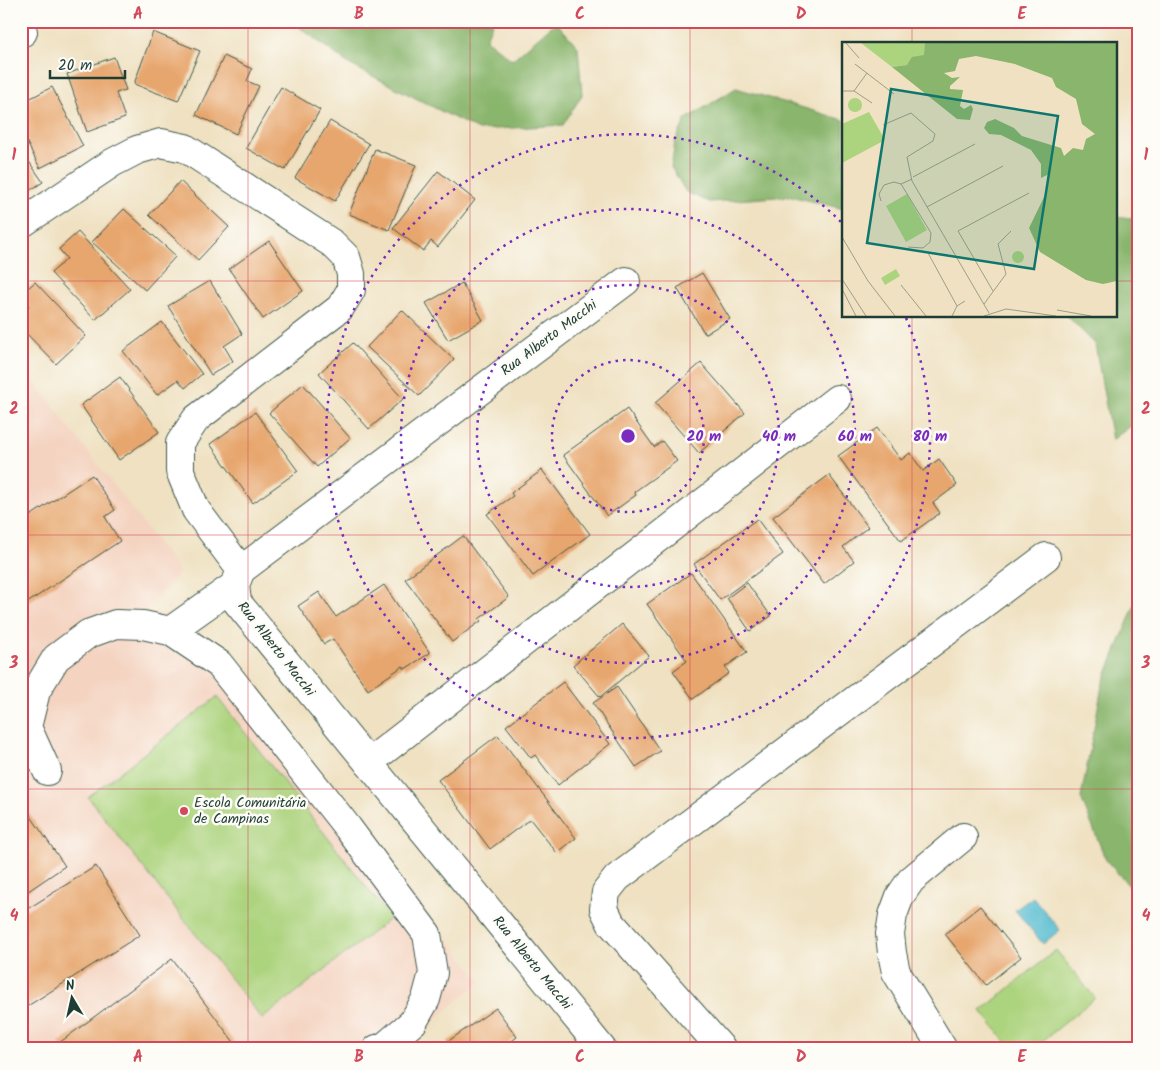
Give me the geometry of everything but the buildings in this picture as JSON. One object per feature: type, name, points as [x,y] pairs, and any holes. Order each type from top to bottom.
[{"type":"street","points":[[21,224],[112,162],[137,150],[161,143],[185,148],[333,244],[346,257],[351,274],[351,290],[340,308],[196,419],[180,442],[180,471],[196,510],[238,578],[170,631]]},
{"type":"street","name":"Rua Alberto Macchi","points":[[602,1049],[237,602],[238,578],[626,281]]},
{"type":"street","points":[[368,762],[837,399]]},
{"type":"street","points":[[722,1049],[611,923],[604,909],[606,892],[617,878],[1046,557]]},
{"type":"street","points":[[47,771],[27,727],[36,691],[56,658],[88,634],[116,624],[143,625],[170,631],[219,664],[348,828],[427,934],[434,972],[426,999],[413,1022],[384,1046],[376,1049]]},
{"type":"street","points":[[943,1049],[896,972],[890,934],[893,915],[900,896],[911,880],[964,837]]},
{"type":"shaded area","name":"Escola Comunitária de Campinas","points":[[21,364],[180,572],[145,611],[149,614],[164,613],[175,616],[213,640],[481,981],[400,1049],[21,1049]]},
{"type":"green space","points":[[291,21],[493,21],[486,39],[512,60],[556,22],[578,47],[582,95],[563,125],[478,130],[349,64]]},
{"type":"green space","points":[[736,88],[842,119],[842,209],[790,196],[709,202],[686,192],[671,167],[675,142],[686,119]]},
{"type":"green space","points":[[1139,215],[1139,420],[1112,440],[1095,344],[1069,318],[1118,318],[1118,217],[1130,219]]},
{"type":"green space","points":[[1139,594],[1139,897],[1106,860],[1081,798],[1102,686]]},
{"type":"green space","points":[[217,697],[391,918],[262,1019],[88,797]]},
{"type":"green space","points":[[1056,950],[1095,998],[1033,1049],[1012,1049],[981,1011]]},
{"type":"water","points":[[1033,897],[1060,930],[1043,944],[1015,910]]},
{"type":"place","name":"Escola Comunitária de Campinas","points":[[184,811]]}]
